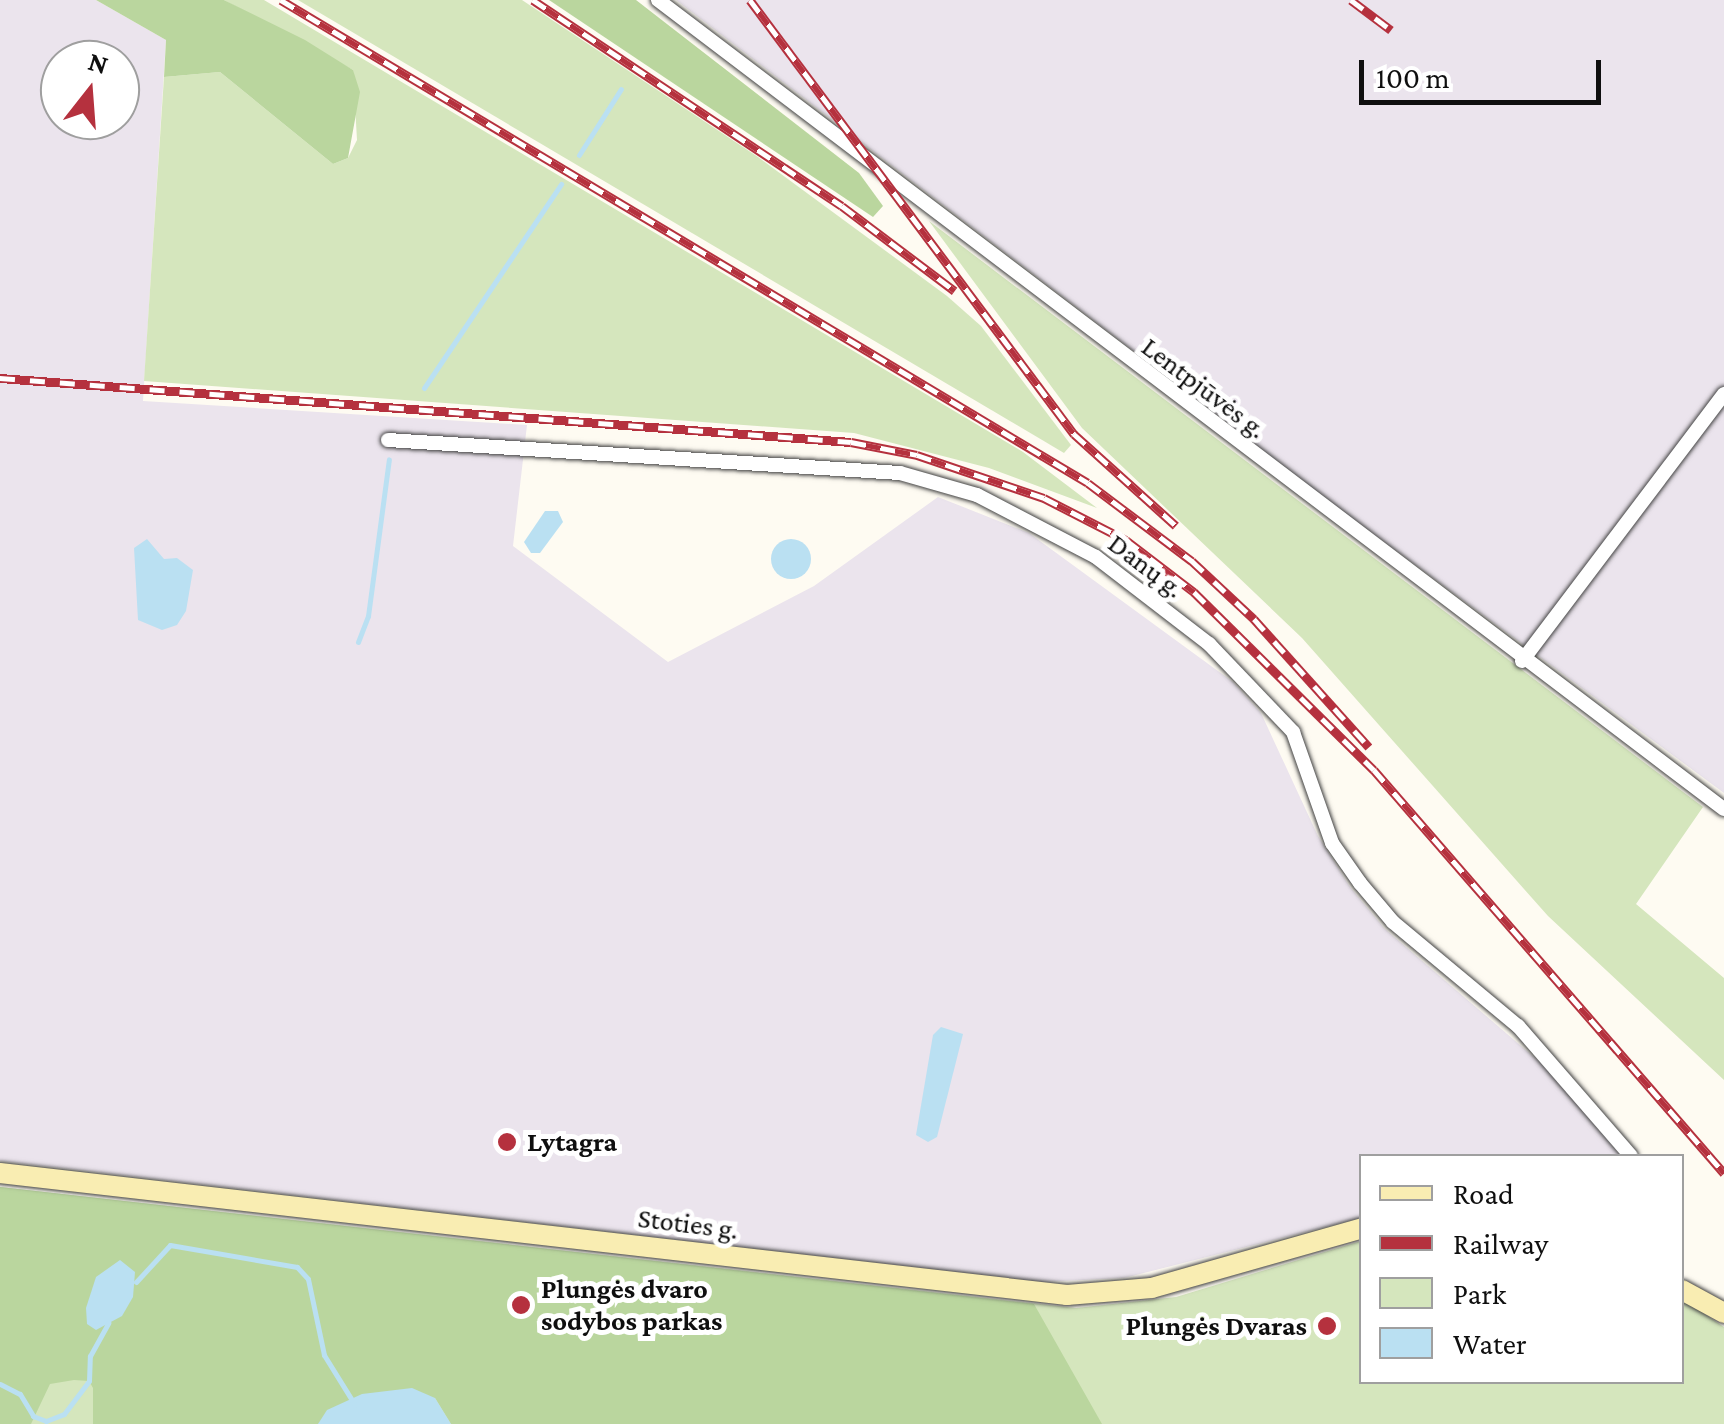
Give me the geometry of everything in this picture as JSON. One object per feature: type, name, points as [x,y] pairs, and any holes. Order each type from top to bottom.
[{"type":"main road","name":"Stoties g.","points":[[0,1172],[1067,1295],[1152,1288],[1359,1229]]},
{"type":"main road","points":[[1684,1291],[1724,1313]]},
{"type":"street","name":"Lentpjūvės g.","points":[[658,0],[1522,661],[1724,808]]},
{"type":"street","points":[[1522,661],[1724,394]]},
{"type":"street","name":"Danų g.","points":[[388,440],[900,473],[978,495],[1096,557],[1208,644],[1293,732],[1332,843],[1360,883],[1393,922],[1518,1026],[1630,1154]]},
{"type":"shaded area","points":[[0,0],[96,0],[166,40],[143,401],[527,425],[513,546],[668,662],[814,586],[938,497],[1029,533],[1233,682],[1261,713],[1318,836],[1350,887],[1385,929],[1549,1070],[1619,1154],[1359,1154],[1359,1219],[1124,1278],[1042,1282],[0,1161]]},
{"type":"shaded area","points":[[676,0],[1724,0],[1724,793],[1329,501]]},
{"type":"green space","points":[[96,0],[224,0],[305,40],[353,70],[360,92],[348,158],[333,164],[220,72],[164,77],[166,40]]},
{"type":"green space","points":[[224,0],[264,0],[1023,452],[1097,508],[989,468],[854,433],[144,381],[164,77],[220,72],[333,164],[348,158],[357,140],[353,70]]},
{"type":"green space","points":[[298,0],[522,0],[758,157],[947,296],[981,326],[1071,445],[1064,453]]},
{"type":"green space","points":[[549,0],[636,0],[859,173],[883,206],[873,217]]},
{"type":"green space","points":[[929,221],[1703,807],[1636,904],[1724,978],[1724,1080],[1548,916],[1302,638],[1082,428]]},
{"type":"green space","name":"Plungės dvaro sodybos parkas","points":[[0,1187],[1076,1308],[1176,1297],[1359,1242],[1359,1384],[1684,1384],[1684,1300],[1724,1327],[1724,1424],[0,1424]]},
{"type":"green space","name":"Plungės dvaro sodybos parkas","points":[[0,1187],[1034,1304],[1102,1424],[451,1424],[435,1398],[318,1424],[93,1424],[93,1388],[89,1381],[74,1380],[50,1384],[31,1424],[0,1424]]},
{"type":"water","points":[[545,511],[558,511],[563,522],[540,553],[531,553],[524,542]]},
{"type":"water","points":[[147,539],[164,559],[177,558],[193,570],[186,611],[177,625],[162,630],[138,620],[134,548]]},
{"type":"water","points":[[791,539],[805,545],[811,559],[805,573],[791,579],[777,573],[771,559],[777,545]]},
{"type":"water","points":[[941,1027],[963,1034],[937,1137],[928,1142],[916,1135],[933,1035]]},
{"type":"water","points":[[120,1260],[135,1272],[133,1297],[122,1316],[96,1330],[87,1324],[86,1308],[96,1277]]},
{"type":"water","points":[[412,1388],[435,1398],[451,1424],[318,1424],[327,1410],[362,1394]]},
{"type":"waterway","points":[[579,155],[621,89]]},
{"type":"waterway","points":[[424,388],[561,184]]},
{"type":"waterway","points":[[358,642],[368,616],[389,459]]},
{"type":"waterway","points":[[136,1282],[170,1245],[297,1267],[308,1279],[324,1355],[355,1405]]},
{"type":"waterway","points":[[0,1384],[20,1394],[33,1416],[46,1421],[64,1414],[89,1381],[90,1356],[108,1323]]},
{"type":"railway","points":[[281,0],[1088,483],[1192,561],[1254,619],[1369,747]]},
{"type":"railway","points":[[533,0],[842,206],[955,291]]},
{"type":"railway","points":[[750,0],[1074,434],[1176,526]]},
{"type":"railway","points":[[1351,0],[1391,30]]},
{"type":"railway","points":[[0,378],[851,442],[917,455],[1044,498],[1126,540],[1194,592],[1374,770],[1724,1173]]},
{"type":"place","name":"Lytagra","points":[[507,1142]]},
{"type":"place","name":"Plungės dvaro sodybos parkas","points":[[521,1305]]},
{"type":"place","name":"Plungės Dvaras","points":[[1327,1326]]}]
